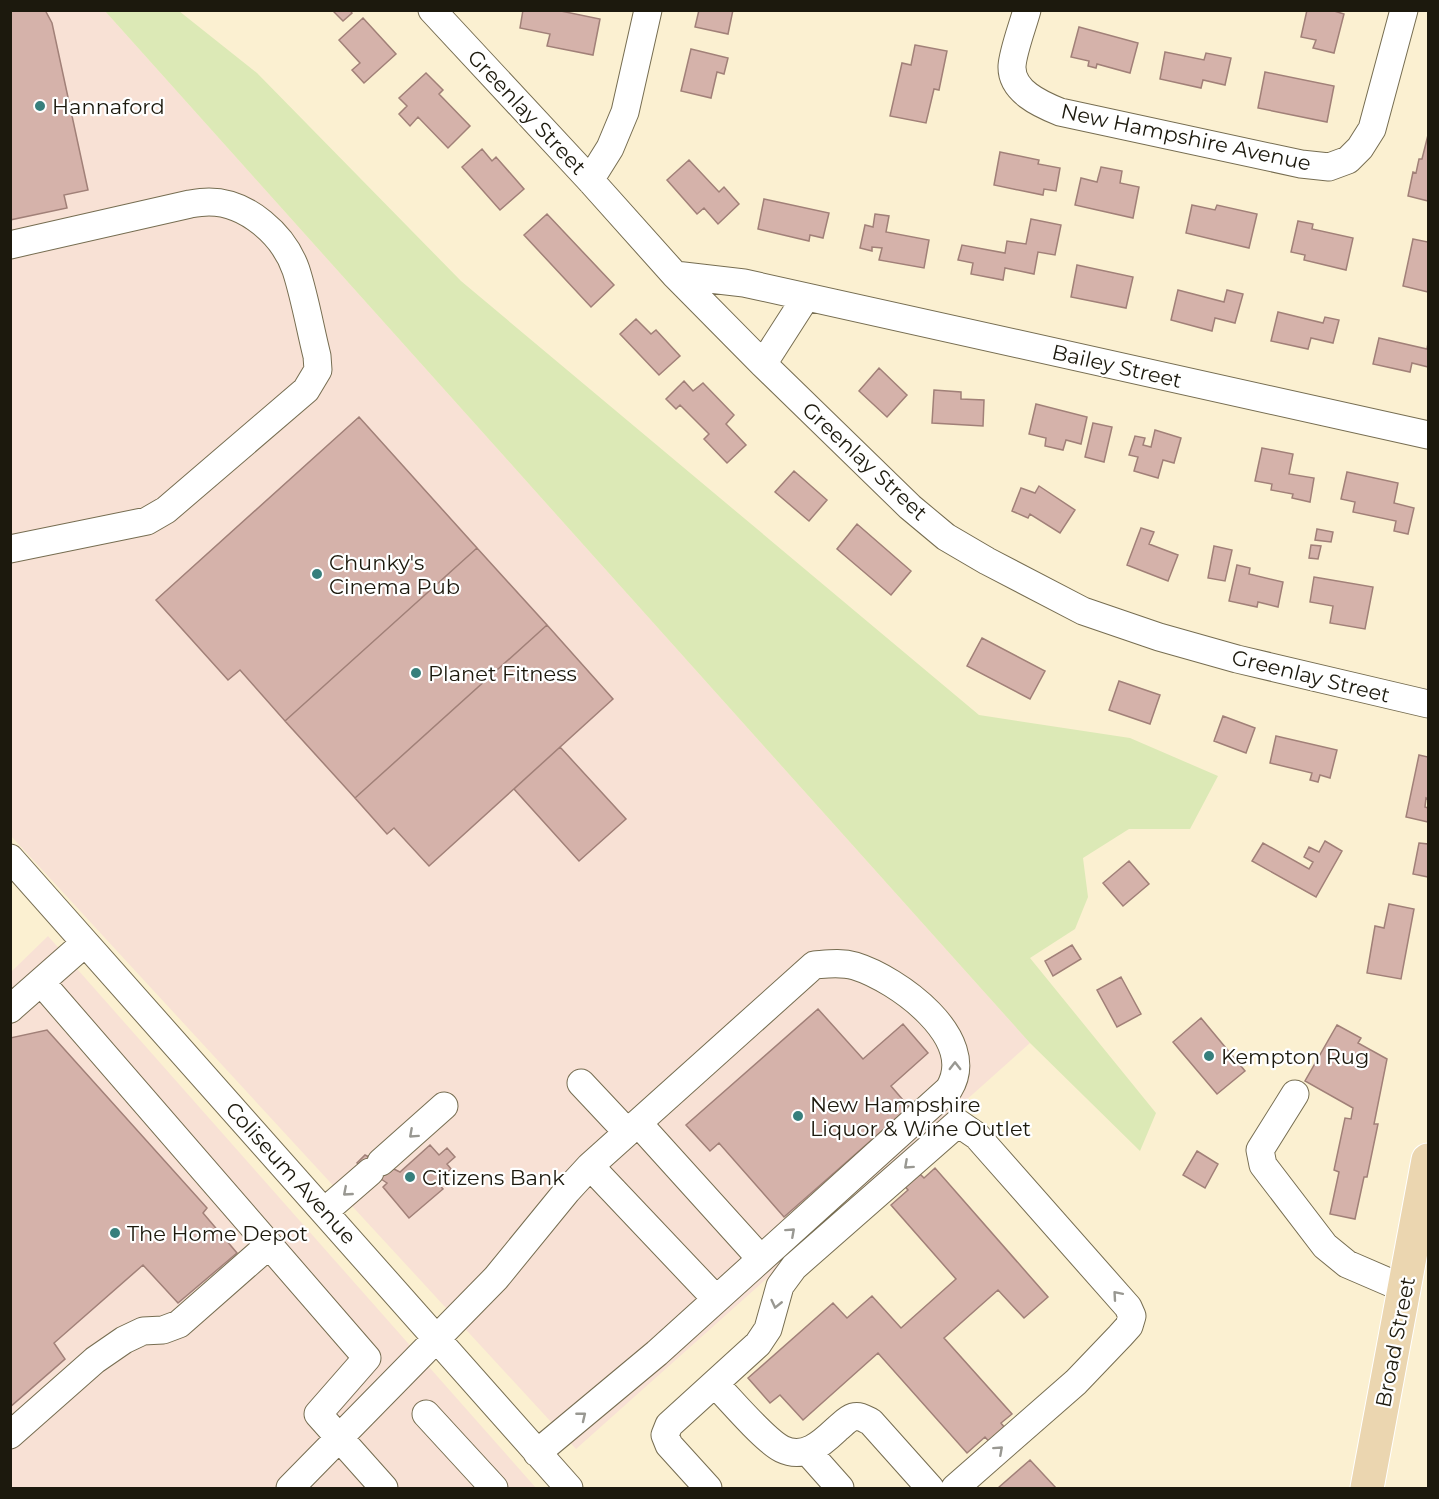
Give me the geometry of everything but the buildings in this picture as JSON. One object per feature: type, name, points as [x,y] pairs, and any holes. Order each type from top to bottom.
[{"type":"main road","name":"Broad Street","points":[[1367,1488],[1428,1160]]},
{"type":"street","name":"Greenlay Street","points":[[432,10],[591,180],[675,275],[910,507],[946,537],[1083,611],[1159,637],[1428,704]]},
{"type":"street","points":[[591,180],[610,148],[625,112],[648,10]]},
{"type":"street","name":"New Hampshire Avenue","points":[[1027,10],[1012,67],[1020,88],[1038,103],[1071,114],[1301,164],[1329,167],[1348,160],[1360,148],[1372,129],[1404,10]]},
{"type":"street","points":[[10,245],[190,204],[210,202],[239,210],[257,219],[271,230],[289,255],[299,280],[317,356],[318,370],[306,390],[166,510],[147,521],[10,549]]},
{"type":"street","name":"Bailey Street","points":[[675,275],[744,284],[806,297],[1428,435]]},
{"type":"street","points":[[763,364],[806,297]]},
{"type":"street","name":"Coliseum Avenue","points":[[10,858],[569,1488]]},
{"type":"street","points":[[10,1010],[85,943]]},
{"type":"street","points":[[290,1488],[496,1278],[590,1166],[814,965],[843,964],[876,974],[909,995],[940,1026],[954,1051],[955,1079],[948,1089],[599,1403],[537,1453]]},
{"type":"street","points":[[41,982],[367,1358],[318,1413],[384,1488]]},
{"type":"street","points":[[581,1083],[633,1128],[761,1259]]},
{"type":"street","points":[[1295,1094],[1260,1150],[1263,1166],[1325,1246],[1347,1264],[1405,1289]]},
{"type":"street","points":[[936,1101],[958,1123],[977,1136],[1128,1307],[1132,1316],[1129,1326],[1076,1382],[956,1488]]},
{"type":"street","points":[[325,1211],[444,1106]]},
{"type":"street","points":[[708,1488],[669,1445],[665,1435],[669,1425],[758,1344],[768,1329],[780,1286],[794,1267],[958,1123]]},
{"type":"street","points":[[590,1166],[716,1299]]},
{"type":"street","points":[[10,1435],[95,1360],[124,1340],[143,1331],[163,1330],[179,1324],[268,1245]]},
{"type":"street","points":[[715,1384],[774,1444],[795,1453],[808,1452],[846,1421],[854,1417],[862,1417],[871,1422],[930,1488]]},
{"type":"street","points":[[426,1414],[492,1488]]},
{"type":"street","points":[[808,1452],[840,1488]]},
{"type":"shaded area","points":[[10,11],[105,11],[1030,1043],[576,1449],[11,836]]},
{"type":"shaded area","points":[[48,936],[536,1488],[11,1488],[11,972]]},
{"type":"green space","points":[[105,11],[179,11],[257,73],[461,281],[979,715],[1130,738],[1218,776],[1190,829],[1129,829],[1083,858],[1088,897],[1075,929],[1030,958],[1156,1113],[1140,1151],[1030,1043]]},
{"type":"place","name":"Hannaford","points":[[40,106]]},
{"type":"place","name":"Chunky's Cinema Pub","points":[[317,574]]},
{"type":"place","name":"Planet Fitness","points":[[416,673]]},
{"type":"place","name":"Kempton Rug","points":[[1209,1056]]},
{"type":"place","name":"New Hampshire Liquor & Wine Outlet","points":[[798,1116]]},
{"type":"place","name":"Citizens Bank","points":[[410,1177]]},
{"type":"place","name":"The Home Depot","points":[[115,1233]]}]
